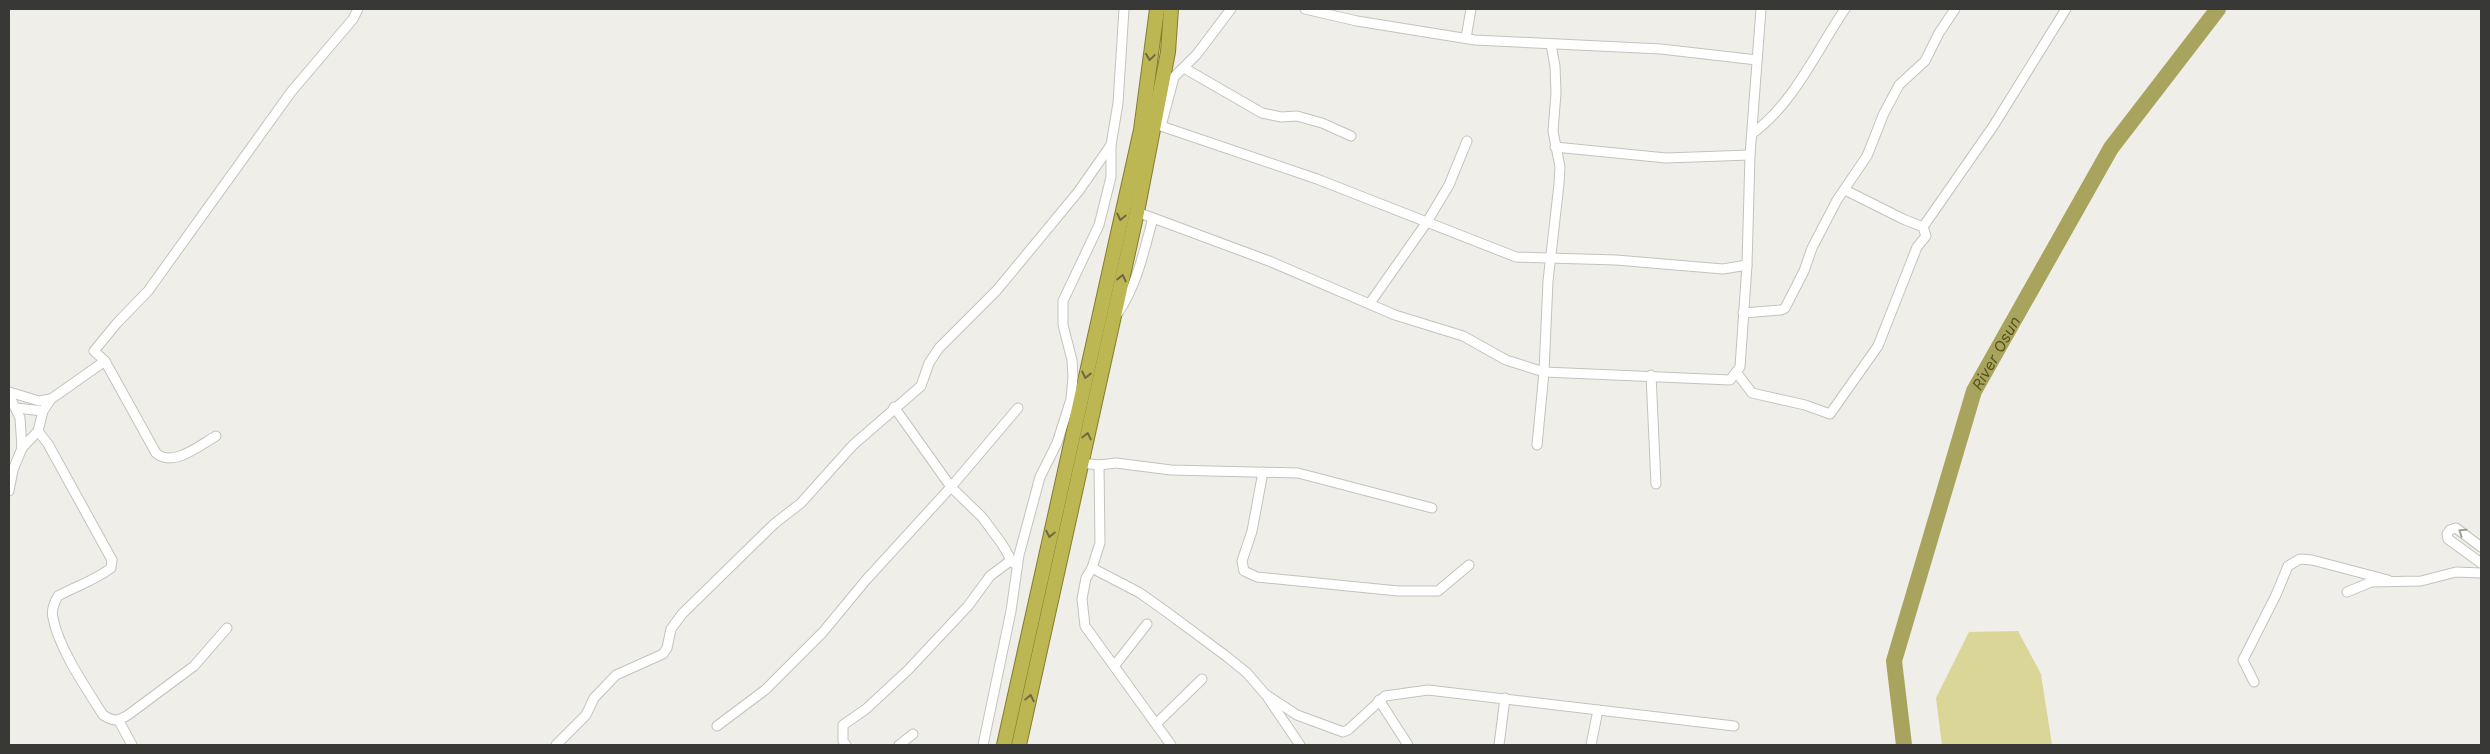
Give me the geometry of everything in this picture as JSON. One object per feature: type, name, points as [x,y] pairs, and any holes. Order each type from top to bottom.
[{"type":"highway","points":[[1019,745],[1141,130],[1157,9]]},
{"type":"highway","points":[[1004,745],[1074,462],[1112,322],[1158,126],[1172,9]]},
{"type":"street","points":[[216,436],[181,456],[161,458],[156,453],[105,361],[94,351],[117,323],[148,291],[292,92],[353,19],[358,9]]},
{"type":"street","points":[[983,745],[1018,569],[1040,478],[1049,460],[1071,399],[1072,360],[1063,325],[1063,301],[1098,225],[1111,177],[1124,9]]},
{"type":"street","points":[[1231,9],[1184,68],[1174,77],[1158,126],[1237,150],[1516,257],[1616,260],[1723,269],[1747,265]]},
{"type":"street","points":[[1305,9],[1357,20],[1466,38],[1551,45],[1662,50],[1757,60]]},
{"type":"street","points":[[1466,38],[1471,9]]},
{"type":"street","points":[[1137,212],[1269,260],[1395,315],[1463,336],[1506,360],[1544,372],[1651,375],[1730,380],[1740,366],[1747,265],[1750,155],[1761,9]]},
{"type":"street","points":[[1753,133],[1765,125],[1797,84],[1845,9]]},
{"type":"street","points":[[1744,312],[1781,310],[1784,308],[1804,271],[1812,248],[1837,200],[1867,156],[1884,113],[1899,85],[1925,61],[1939,33],[1955,9]]},
{"type":"street","points":[[1923,227],[1994,126],[2066,9]]},
{"type":"street","points":[[1537,445],[1544,372],[1548,281],[1552,258],[1560,167],[1553,131],[1555,66],[1551,45]]},
{"type":"street","points":[[1184,68],[1262,113],[1281,117],[1297,116],[1351,136]]},
{"type":"street","points":[[1370,303],[1427,222],[1449,185],[1467,141]]},
{"type":"street","points":[[556,745],[586,715],[594,698],[608,682],[626,669],[663,654],[671,630],[682,614],[774,524],[801,503],[853,445],[894,407],[921,386],[929,363],[939,348],[997,290],[1078,192],[1112,145]]},
{"type":"street","points":[[1555,147],[1666,158],[1750,155]]},
{"type":"street","points":[[1736,372],[1752,393],[1805,405],[1830,414],[1878,346],[1917,247],[1926,236],[1923,227],[1845,190]]},
{"type":"street","points":[[1112,322],[1127,300],[1140,265],[1153,218]]},
{"type":"street","points":[[9,394],[39,402],[51,398],[105,361]]},
{"type":"street","points":[[1651,375],[1656,484]]},
{"type":"street","points":[[9,394],[16,408],[22,429],[22,448]]},
{"type":"street","points":[[9,491],[13,470],[22,448],[38,431],[43,411],[51,398]]},
{"type":"street","points":[[894,407],[951,487],[982,517],[1002,544],[1010,561],[1018,569]]},
{"type":"street","points":[[16,408],[43,411]]},
{"type":"street","points":[[717,726],[765,690],[823,632],[866,580],[951,487],[1018,408]]},
{"type":"street","points":[[38,431],[48,444],[112,560],[111,568],[103,574],[81,587],[58,596],[54,603],[52,617],[71,661],[103,715],[118,721],[194,666],[227,628]]},
{"type":"street","points":[[1049,460],[1099,465],[1116,463],[1171,470],[1298,473],[1432,508]]},
{"type":"street","points":[[1099,465],[1100,543],[1083,589],[1082,614],[1085,626],[1171,745]]},
{"type":"street","points":[[1262,472],[1252,531],[1242,561],[1244,571],[1257,577],[1398,591],[1438,591],[1469,565]]},
{"type":"street","points":[[2481,547],[2456,528],[2450,530],[2447,534],[2448,539],[2481,563]]},
{"type":"street","points":[[2254,682],[2243,660],[2276,596],[2288,566],[2300,559],[2312,560],[2388,580],[2404,582],[2420,581],[2456,572],[2481,574]]},
{"type":"street","points":[[842,744],[843,725],[866,709],[908,670],[968,606],[990,576],[1010,561]]},
{"type":"street","points":[[1092,568],[1140,593],[1226,656],[1247,674],[1265,694],[1300,745]]},
{"type":"street","points":[[2347,592],[2371,582],[2388,580]]},
{"type":"street","points":[[1114,665],[1147,624]]},
{"type":"street","points":[[1156,724],[1202,680]]},
{"type":"street","points":[[1265,694],[1297,715],[1343,732],[1356,723],[1379,700],[1390,694],[1428,690],[1734,726]]},
{"type":"street","points":[[1499,745],[1505,698]]},
{"type":"street","points":[[1379,700],[1408,745]]},
{"type":"street","points":[[1591,745],[1598,710]]},
{"type":"street","points":[[1286,724],[1297,715]]},
{"type":"street","points":[[118,721],[132,745]]},
{"type":"street","points":[[899,745],[913,734]]},
{"type":"shaded area","points":[[2018,631],[2041,674],[2052,745],[1942,745],[1936,698],[1969,632]]},
{"type":"waterway","name":"River Osun","points":[[1904,745],[1894,661],[1974,391],[2111,148],[2218,9]]}]
